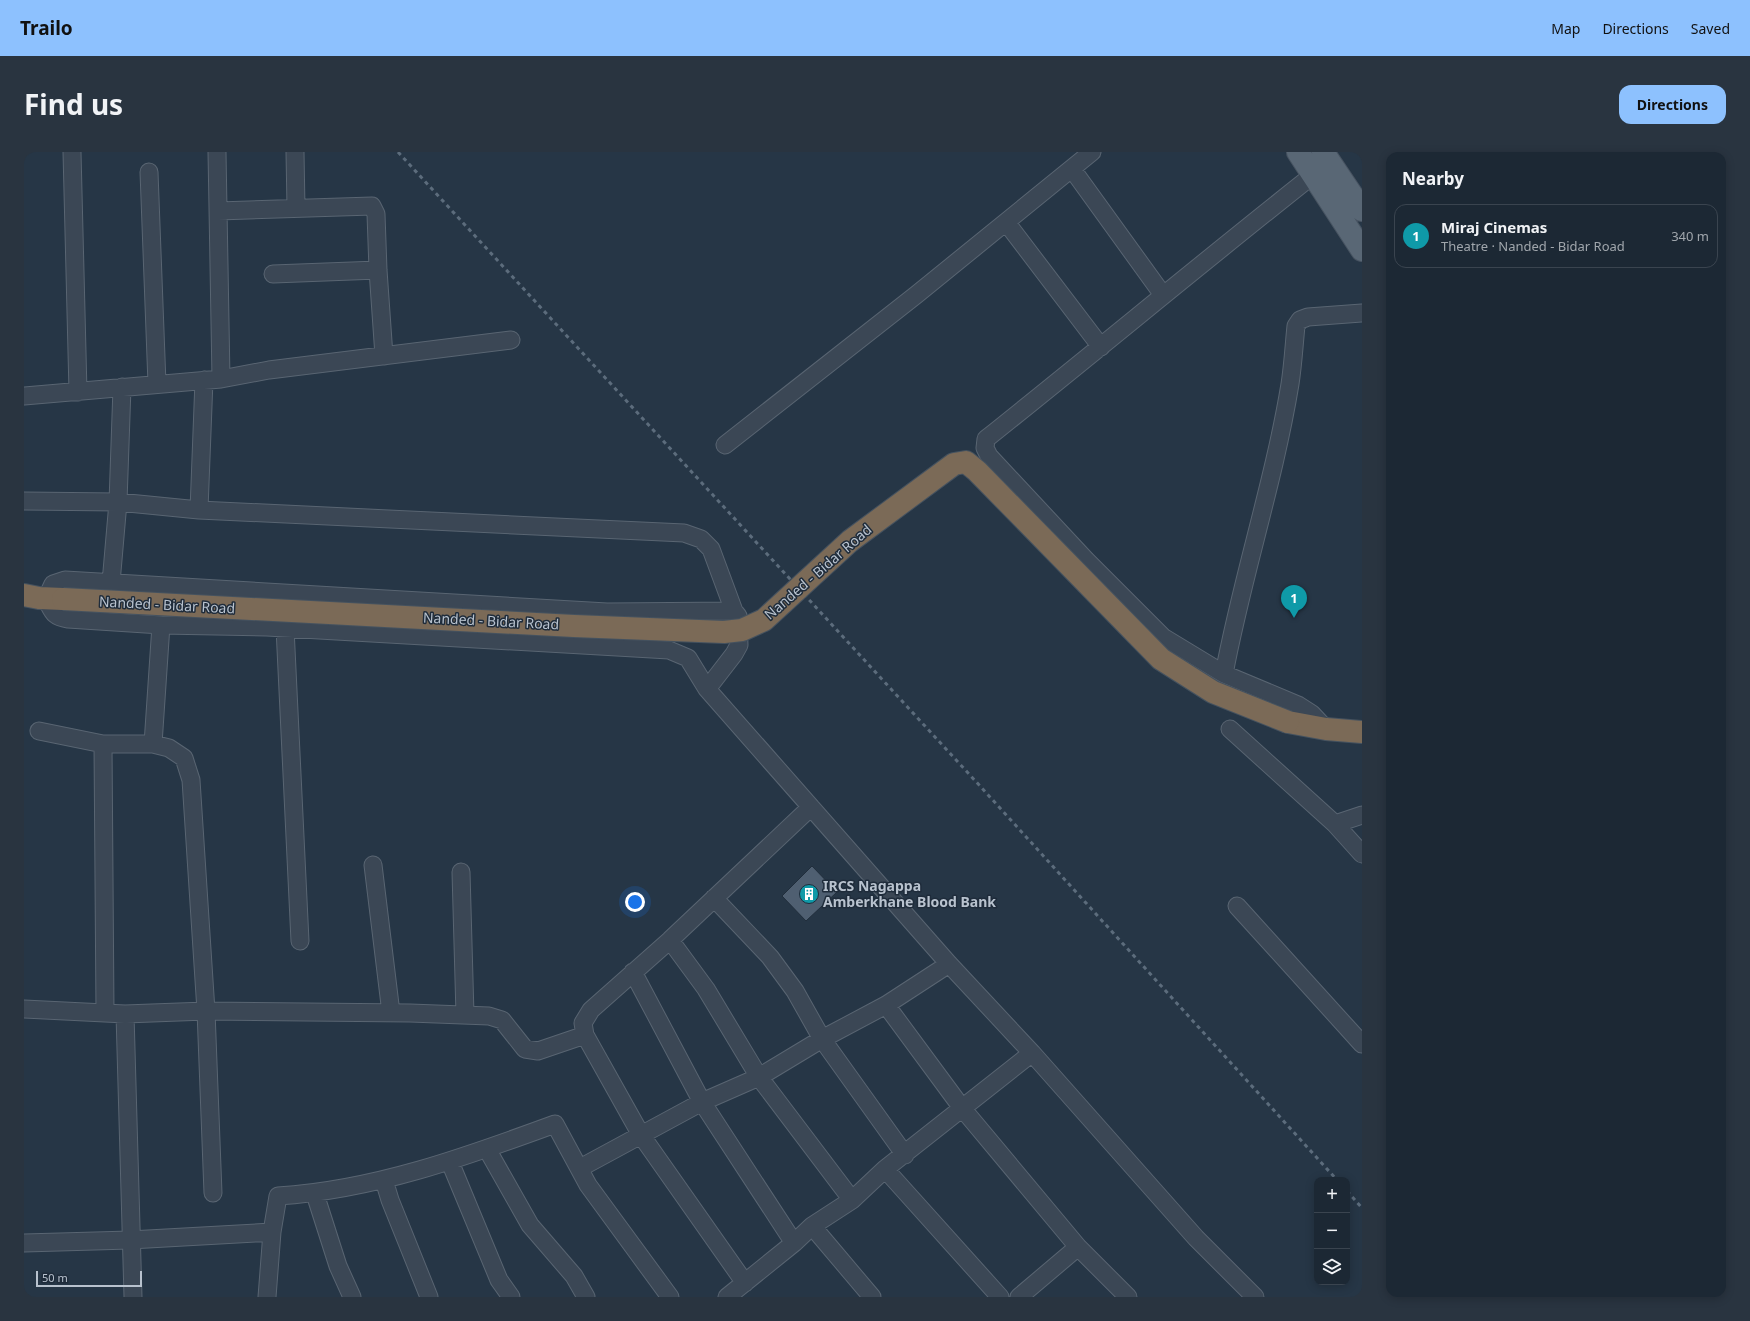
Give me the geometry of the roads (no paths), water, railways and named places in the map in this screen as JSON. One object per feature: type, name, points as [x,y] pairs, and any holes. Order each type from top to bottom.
[{"type":"highway","name":"Nanded - Bidar Road","points":[[39,598],[574,626],[724,632],[742,630],[764,620],[850,541],[954,464],[966,462],[977,471],[1161,659],[1213,692],[1288,722],[1326,729],[1362,732]]},
{"type":"main road","points":[[1298,152],[1362,250]]},
{"type":"main road","points":[[1323,152],[1362,210]]},
{"type":"street","points":[[72,152],[78,392]]},
{"type":"street","points":[[198,510],[212,380],[218,212],[217,152]]},
{"type":"street","points":[[295,152],[296,208]]},
{"type":"street","points":[[725,445],[1092,152]]},
{"type":"street","points":[[1072,169],[1163,295]]},
{"type":"street","points":[[149,172],[156,384]]},
{"type":"street","points":[[1313,176],[1163,295],[986,440],[985,448],[989,456],[1086,560],[1163,637],[1224,674],[1298,705],[1312,714],[1326,729]]},
{"type":"street","points":[[218,212],[372,206],[376,214],[384,356]]},
{"type":"street","points":[[1006,222],[1101,347]]},
{"type":"street","points":[[273,274],[378,270]]},
{"type":"street","points":[[1224,674],[1231,636],[1283,420],[1290,382],[1296,326],[1300,320],[1308,317],[1362,313]]},
{"type":"street","points":[[24,396],[212,380],[269,370],[510,340]]},
{"type":"street","points":[[111,582],[118,502],[122,387]]},
{"type":"street","points":[[24,501],[118,502],[198,510],[684,533],[701,539],[711,549],[734,611],[738,616],[739,644],[734,654],[707,689]]},
{"type":"street","points":[[734,611],[606,612],[65,580],[53,584],[39,598],[58,617],[161,625],[285,628],[669,650],[688,658],[707,689],[949,964],[1032,1053],[1196,1238],[1255,1297]]},
{"type":"street","points":[[153,744],[161,625]]},
{"type":"street","points":[[285,628],[300,940]]},
{"type":"street","points":[[1230,729],[1335,824],[1362,854]]},
{"type":"street","points":[[39,731],[103,744],[153,744],[169,748],[184,758],[191,780],[206,1011],[214,1192]]},
{"type":"street","points":[[103,744],[105,1012]]},
{"type":"street","points":[[745,1284],[641,1135],[585,1035],[583,1023],[591,1010],[670,940],[811,808]]},
{"type":"street","points":[[1335,824],[1362,815]]},
{"type":"street","points":[[373,865],[391,1012]]},
{"type":"street","points":[[461,872],[466,1015]]},
{"type":"street","points":[[714,898],[770,957],[795,991],[822,1039],[905,1155]]},
{"type":"street","points":[[1237,906],[1362,1044]]},
{"type":"street","points":[[670,940],[706,989],[759,1077],[852,1200]]},
{"type":"street","points":[[580,1168],[702,1102],[759,1077],[822,1039],[886,1005],[949,964]]},
{"type":"street","points":[[633,972],[702,1102],[794,1243]]},
{"type":"street","points":[[886,1005],[962,1108],[1078,1247],[1128,1297]]},
{"type":"street","points":[[24,1009],[125,1014],[206,1011],[391,1012],[489,1016],[502,1020],[525,1049],[538,1051],[585,1035]]},
{"type":"street","points":[[125,1014],[130,1240],[133,1297]]},
{"type":"street","points":[[727,1297],[745,1284],[812,1226],[852,1200],[885,1169],[905,1155],[1032,1053]]},
{"type":"street","points":[[268,1297],[272,1232],[278,1196],[315,1194],[384,1180],[450,1162],[554,1124],[580,1168],[588,1185],[670,1297]]},
{"type":"street","points":[[487,1149],[530,1225],[574,1276],[586,1297]]},
{"type":"street","points":[[450,1162],[499,1280],[511,1297]]},
{"type":"street","points":[[885,1169],[1000,1297]]},
{"type":"street","points":[[384,1180],[390,1200],[429,1297]]},
{"type":"street","points":[[315,1194],[338,1266],[352,1297]]},
{"type":"street","points":[[812,1226],[870,1296]]},
{"type":"street","points":[[24,1243],[130,1240],[272,1232]]},
{"type":"street","points":[[1019,1297],[1078,1247]]},
{"type":"railway","points":[[398,152],[980,786],[1334,1177]]},
{"type":"railway","points":[[1350,1194],[1362,1208]]},
{"type":"place","name":"Miraj Cinemas","points":[[1294,618]]},
{"type":"place","name":"IRCS Nagappa Amberkhane Blood Bank","points":[[809,894]]}]
